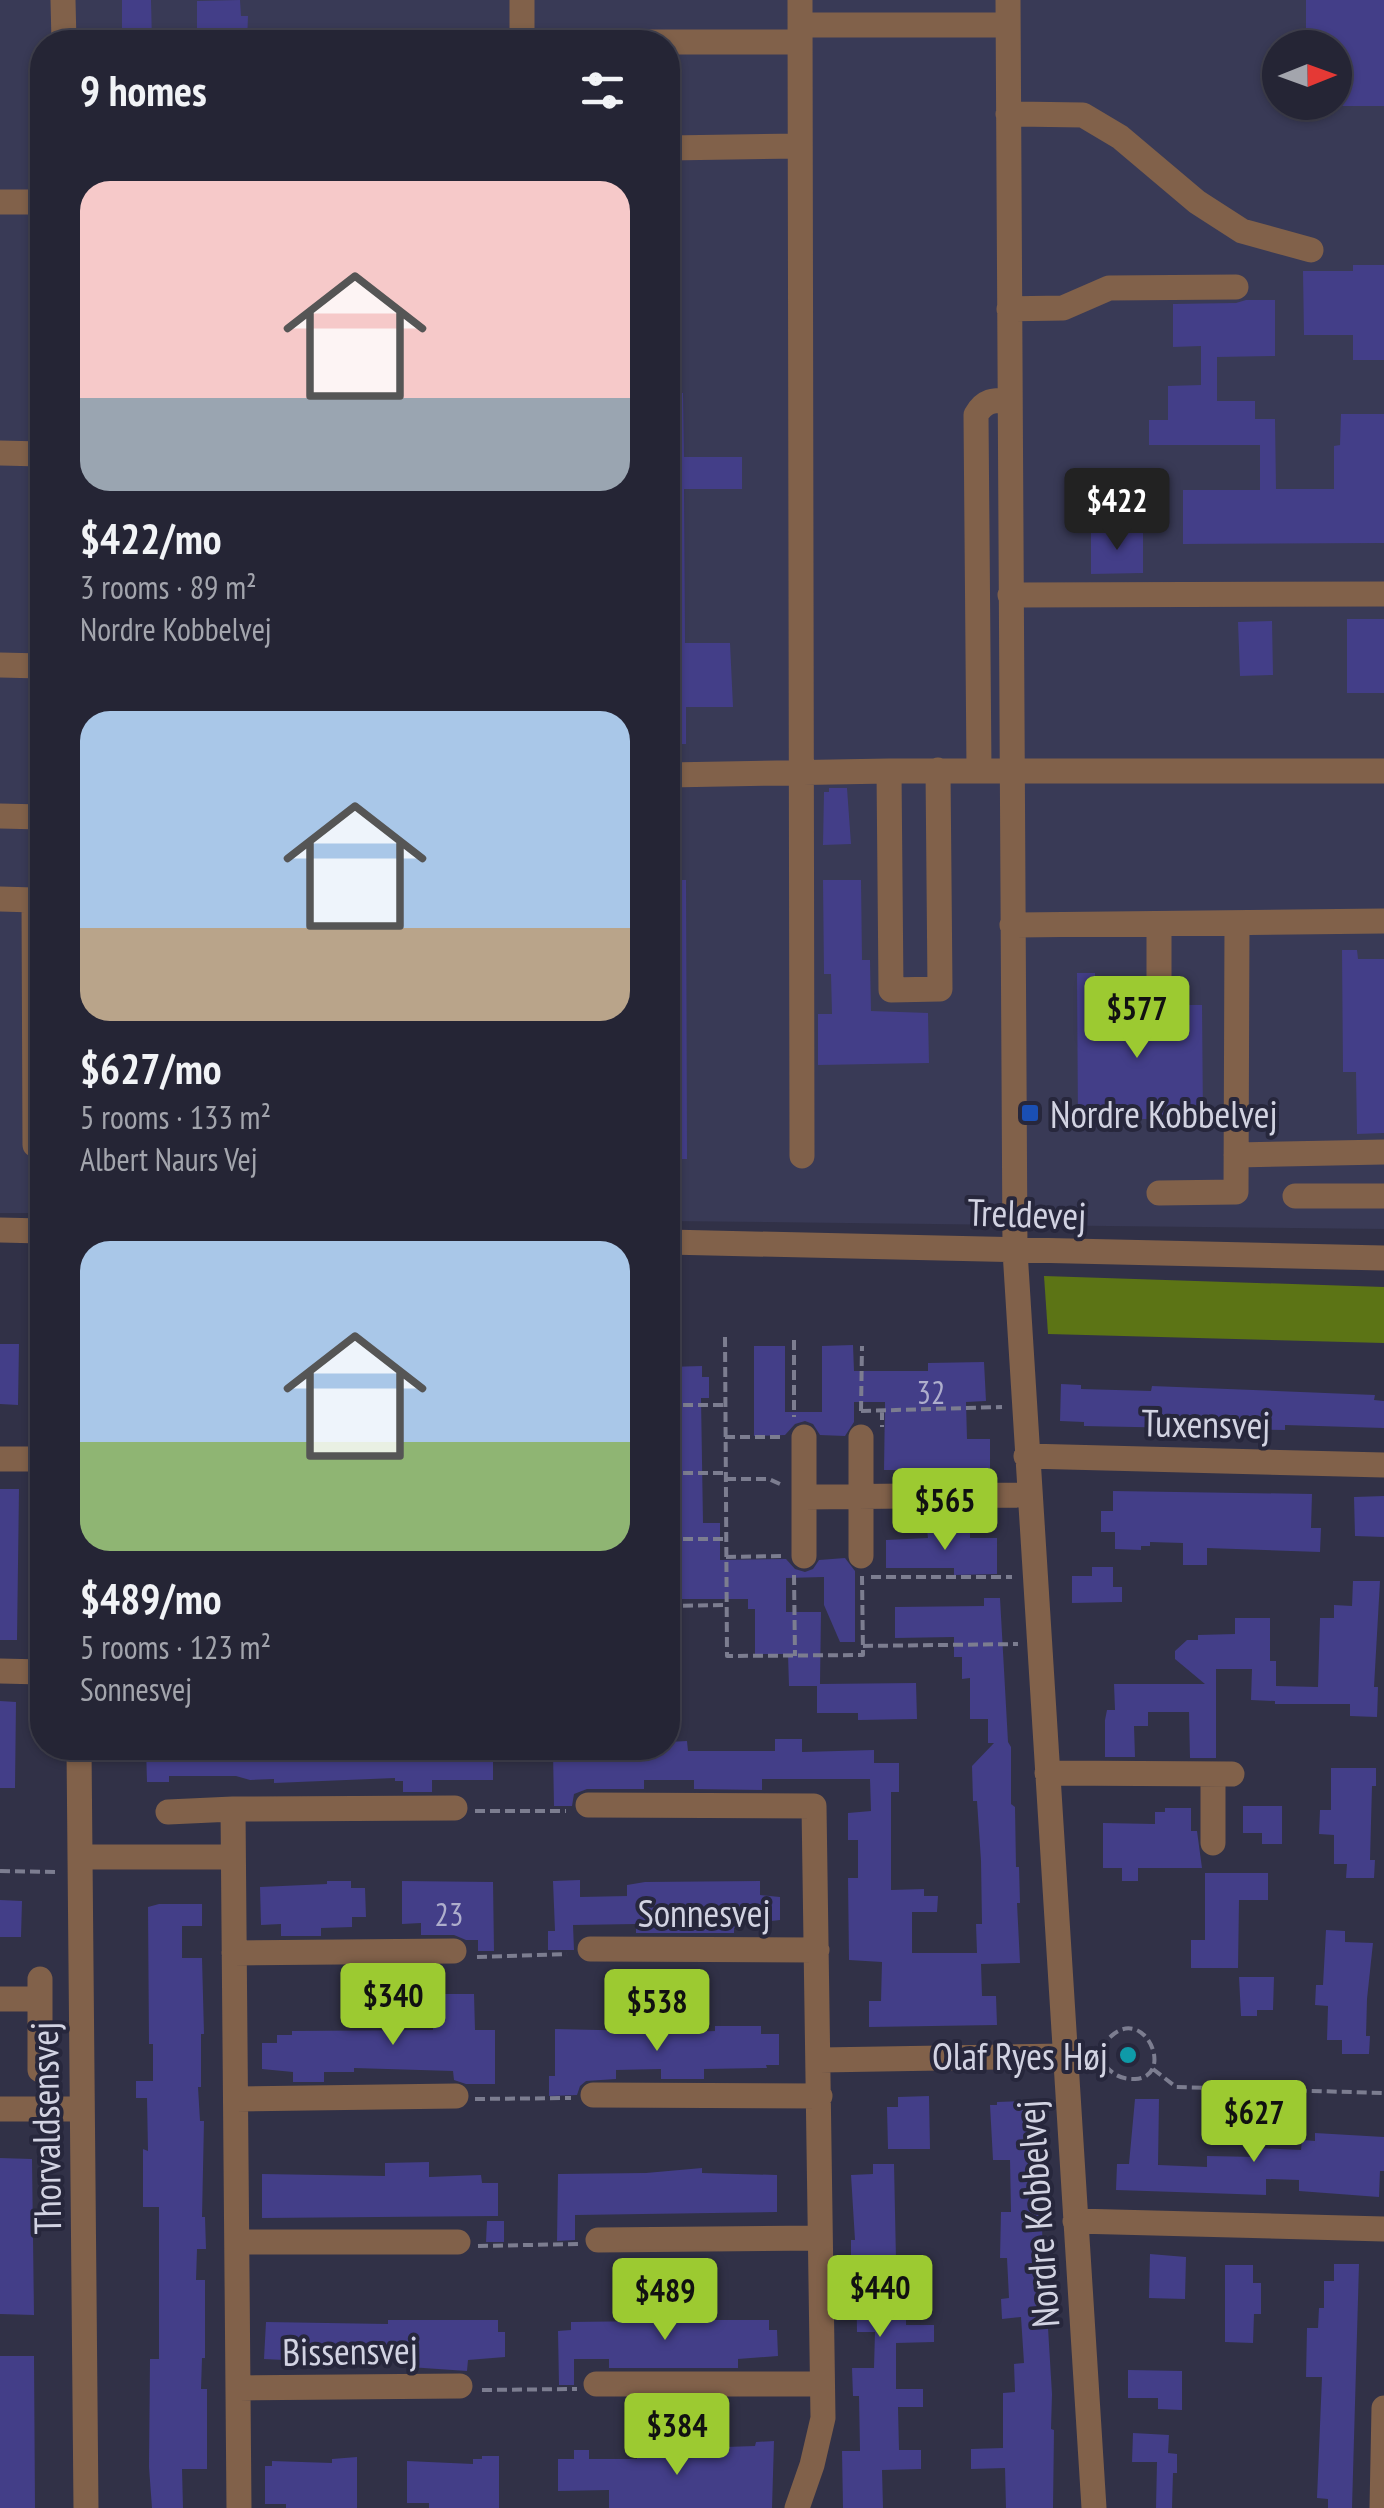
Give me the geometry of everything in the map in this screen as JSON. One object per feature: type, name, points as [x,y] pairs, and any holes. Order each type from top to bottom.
[{"type":"street","points":[[64,0],[64,30]]},
{"type":"street","points":[[522,0],[522,30]]},
{"type":"street","points":[[680,33],[800,22],[1008,13]]},
{"type":"street","name":"Nordre Kobbelvej","points":[[1008,13],[1015,1251],[1094,2508]]},
{"type":"street","points":[[800,22],[802,1156]]},
{"type":"street","points":[[1008,114],[1083,115],[1120,137],[1197,202],[1242,231],[1311,250]]},
{"type":"street","points":[[680,148],[800,146]]},
{"type":"street","points":[[0,202],[30,202]]},
{"type":"street","points":[[1009,309],[1063,308],[1109,288],[1236,287]]},
{"type":"street","points":[[979,770],[976,415],[990,401],[1009,400]]},
{"type":"street","points":[[0,453],[30,454]]},
{"type":"street","points":[[1010,596],[1384,594]]},
{"type":"street","points":[[0,665],[30,666]]},
{"type":"street","points":[[889,770],[891,990],[940,989],[938,770]]},
{"type":"street","points":[[680,775],[889,770],[1384,771]]},
{"type":"street","points":[[0,816],[30,817]]},
{"type":"street","points":[[0,900],[30,900]]},
{"type":"street","points":[[1012,925],[1384,921]]},
{"type":"street","points":[[1159,1192],[1236,1192],[1237,922]]},
{"type":"street","points":[[1159,924],[1159,995]]},
{"type":"street","points":[[1236,1154],[1384,1152]]},
{"type":"street","points":[[1295,1196],[1384,1196]]},
{"type":"street","points":[[0,1230],[30,1231]]},
{"type":"street","name":"Treldevej","points":[[680,1242],[1384,1258]]},
{"type":"street","points":[[799,1428],[804,1497],[799,1566]]},
{"type":"street","points":[[861,1437],[861,1567]]},
{"type":"street","name":"Tuxensvej","points":[[1026,1456],[1384,1464]]},
{"type":"street","points":[[0,1459],[30,1459]]},
{"type":"street","points":[[804,1497],[1029,1495]]},
{"type":"street","points":[[0,1672],[30,1672]]},
{"type":"street","name":"Thorvaldsensvej","points":[[79,1760],[86,2508]]},
{"type":"street","points":[[1047,1773],[1222,1774],[1214,1843]]},
{"type":"street","name":"Sonnesvej","points":[[588,1805],[814,1806],[822,2418],[797,2508]]},
{"type":"street","name":"Bissensvej","points":[[233,1810],[239,2508]]},
{"type":"street","points":[[168,1812],[440,1816]]},
{"type":"street","points":[[80,1865],[233,1857]]},
{"type":"street","name":"Sonnesvej","points":[[590,1949],[817,1950]]},
{"type":"street","points":[[234,1953],[454,1951]]},
{"type":"street","points":[[0,1998],[40,1989],[40,2070]]},
{"type":"street","points":[[820,2060],[1065,2056]]},
{"type":"street","points":[[593,2095],[820,2096]]},
{"type":"street","points":[[236,2099],[456,2096]]},
{"type":"street","points":[[0,2108],[82,2109]]},
{"type":"street","points":[[1075,2222],[1384,2229]]},
{"type":"street","points":[[598,2240],[820,2238]]},
{"type":"street","points":[[238,2242],[458,2242]]},
{"type":"street","points":[[596,2384],[822,2384]]},
{"type":"street","name":"Bissensvej","points":[[240,2388],[460,2386]]},
{"type":"street","points":[[1382,2508],[1384,2408]]},
{"type":"path","points":[[725,1337],[727,1656],[863,1656],[861,1567],[1034,1578]]},
{"type":"path","points":[[794,1340],[799,1428]]},
{"type":"path","points":[[861,1437],[862,1346]]},
{"type":"path","points":[[680,1405],[725,1404]]},
{"type":"path","points":[[861,1411],[1024,1407]]},
{"type":"path","points":[[680,1474],[772,1479],[804,1497]]},
{"type":"path","points":[[680,1540],[726,1539]]},
{"type":"path","points":[[795,1656],[799,1566]]},
{"type":"path","points":[[680,1606],[726,1606]]},
{"type":"path","points":[[863,1646],[1038,1644]]},
{"type":"path","points":[[440,1816],[460,1812],[583,1811],[588,1805]]},
{"type":"path","points":[[0,1871],[80,1865]]},
{"type":"path","points":[[454,1951],[464,1957],[587,1953],[590,1949]]},
{"type":"path","points":[[1130,2028],[1142,2031],[1156,2056],[1153,2069],[1144,2078],[1119,2077],[1109,2072],[1097,2054],[1104,2040],[1130,2028]]},
{"type":"path","points":[[1065,2056],[1097,2054]]},
{"type":"path","points":[[1153,2069],[1176,2087],[1384,2093]]},
{"type":"path","points":[[456,2096],[482,2100],[593,2095]]},
{"type":"path","points":[[458,2242],[482,2246],[588,2244],[598,2240]]},
{"type":"path","points":[[460,2386],[463,2390],[588,2389],[596,2384]]},
{"type":"shaded area","points":[[0,0],[1384,0],[1384,1229],[680,1221],[680,30],[30,30],[30,1213],[0,1213]]},
{"type":"green space","points":[[1044,1276],[1384,1287],[1384,1343],[1048,1334]]},
{"type":"building","points":[[122,0],[151,0],[152,30],[122,30]]},
{"type":"building","points":[[240,0],[241,16],[248,16],[247,30],[197,30],[197,1]]},
{"type":"building","points":[[1306,0],[1384,0],[1384,106],[1352,106],[1352,30],[1306,30]]},
{"type":"building","points":[[1353,265],[1384,265],[1384,360],[1353,360],[1353,335],[1304,335],[1303,271],[1353,271]]},
{"type":"building","points":[[1275,300],[1275,356],[1217,357],[1217,401],[1255,401],[1255,419],[1275,419],[1276,489],[1334,489],[1334,446],[1340,445],[1341,414],[1384,414],[1384,543],[1183,544],[1183,490],[1260,490],[1260,445],[1149,445],[1149,420],[1168,420],[1168,386],[1201,385],[1201,346],[1173,347],[1173,304]]},
{"type":"building","points":[[680,393],[684,457],[742,457],[742,489],[684,489],[685,643],[730,643],[733,707],[686,707],[686,744],[680,744]]},
{"type":"building","points":[[1091,533],[1143,533],[1143,573],[1091,574]]},
{"type":"building","points":[[1347,619],[1384,619],[1384,693],[1347,693]]},
{"type":"building","points":[[1272,621],[1273,675],[1240,676],[1238,622]]},
{"type":"building","points":[[829,788],[847,788],[851,844],[823,845],[824,792],[829,792]]},
{"type":"building","points":[[680,880],[686,880],[687,1159],[680,1159]]},
{"type":"building","points":[[823,880],[861,880],[862,960],[870,960],[871,1011],[928,1013],[929,1063],[818,1065],[818,1014],[832,1014],[831,974],[824,974]]},
{"type":"building","points":[[1342,950],[1357,950],[1358,959],[1384,959],[1384,1133],[1357,1134],[1356,1072],[1343,1072]]},
{"type":"building","points":[[1077,973],[1095,973],[1095,1005],[1147,1005],[1160,1011],[1172,1005],[1202,1005],[1203,1119],[1122,1119],[1122,1125],[1078,1126]]},
{"type":"building","points":[[0,1344],[19,1344],[18,1405],[0,1404]]},
{"type":"building","points":[[853,1345],[854,1371],[928,1371],[928,1363],[984,1362],[986,1401],[966,1402],[967,1439],[990,1439],[990,1470],[884,1470],[885,1402],[854,1402],[854,1422],[845,1436],[820,1435],[813,1424],[805,1421],[795,1424],[785,1435],[754,1436],[754,1346],[785,1346],[785,1412],[822,1412],[822,1346]]},
{"type":"building","points":[[702,1366],[702,1377],[709,1377],[709,1398],[701,1398],[703,1523],[720,1523],[720,1560],[786,1559],[795,1569],[805,1572],[819,1560],[845,1558],[855,1571],[855,1642],[840,1642],[824,1605],[824,1577],[786,1578],[786,1612],[821,1612],[820,1684],[916,1683],[917,1719],[858,1720],[858,1713],[817,1713],[817,1686],[789,1686],[788,1654],[755,1654],[755,1609],[748,1609],[748,1599],[680,1599],[680,1367]]},
{"type":"building","points":[[1061,1384],[1081,1385],[1081,1389],[1151,1391],[1152,1386],[1375,1395],[1374,1400],[1384,1401],[1384,1428],[1084,1426],[1084,1422],[1060,1421]]},
{"type":"building","points":[[0,1489],[19,1489],[17,1640],[0,1640]]},
{"type":"building","points":[[1113,1491],[1312,1494],[1311,1528],[1321,1528],[1320,1552],[1207,1548],[1207,1565],[1183,1565],[1183,1543],[1150,1542],[1141,1550],[1115,1549],[1115,1532],[1101,1532],[1101,1511],[1113,1511]]},
{"type":"building","points":[[1384,1496],[1384,1537],[1355,1536],[1354,1497]]},
{"type":"building","points":[[927,1530],[970,1531],[970,1538],[997,1538],[997,1574],[954,1575],[954,1568],[886,1568],[886,1540],[928,1538]]},
{"type":"building","points":[[1092,1567],[1113,1567],[1113,1587],[1122,1587],[1122,1602],[1072,1603],[1072,1576],[1092,1576]]},
{"type":"building","points":[[1353,1581],[1380,1581],[1374,1687],[1378,1687],[1377,1717],[1350,1716],[1350,1704],[1275,1704],[1251,1700],[1252,1669],[1216,1669],[1216,1758],[1190,1758],[1189,1712],[1148,1712],[1148,1726],[1134,1726],[1135,1757],[1105,1757],[1105,1720],[1107,1710],[1115,1710],[1114,1684],[1205,1684],[1175,1659],[1175,1651],[1187,1640],[1198,1640],[1198,1635],[1235,1634],[1235,1618],[1270,1618],[1270,1661],[1276,1661],[1276,1686],[1318,1687],[1320,1618],[1334,1618],[1334,1605],[1352,1606]]},
{"type":"building","points":[[984,1598],[1000,1598],[1011,1747],[1011,1804],[1015,1807],[1019,1867],[1020,1963],[981,1964],[982,1996],[996,1996],[997,2025],[869,2027],[869,2001],[881,2001],[882,1962],[849,1960],[848,1878],[858,1878],[858,1840],[848,1840],[848,1813],[871,1811],[870,1779],[762,1779],[762,1790],[694,1789],[694,1780],[644,1780],[644,1789],[587,1789],[574,1794],[572,1806],[554,1806],[553,1760],[680,1760],[680,1741],[687,1741],[688,1751],[775,1751],[775,1739],[802,1739],[802,1752],[874,1750],[874,1763],[899,1763],[899,1792],[891,1792],[891,1890],[924,1889],[924,1896],[938,1896],[937,1912],[912,1912],[912,1953],[977,1953],[976,1924],[982,1924],[981,1861],[972,1766],[994,1743],[988,1743],[988,1719],[970,1719],[970,1678],[962,1679],[962,1657],[954,1657],[954,1637],[895,1638],[895,1607],[984,1606]]},
{"type":"building","points":[[0,1701],[16,1702],[15,1788],[0,1788]]},
{"type":"building","points":[[146,1760],[493,1760],[493,1780],[432,1780],[432,1792],[403,1792],[403,1781],[395,1778],[274,1783],[274,1779],[236,1776],[169,1776],[169,1782],[147,1782]]},
{"type":"building","points":[[1331,1768],[1376,1768],[1370,1860],[1375,1860],[1374,1878],[1346,1878],[1347,1864],[1334,1864],[1334,1835],[1319,1834],[1320,1810],[1331,1810]]},
{"type":"building","points":[[1243,1806],[1282,1806],[1282,1844],[1262,1844],[1262,1833],[1243,1833]]},
{"type":"building","points":[[1165,1808],[1191,1808],[1191,1831],[1197,1831],[1202,1868],[1138,1868],[1138,1881],[1122,1881],[1122,1868],[1103,1868],[1103,1823],[1155,1824],[1155,1812],[1165,1812]]},
{"type":"building","points":[[1205,1873],[1268,1873],[1268,1900],[1239,1900],[1238,1968],[1191,1968],[1191,1940],[1205,1940]]},
{"type":"building","points":[[580,1880],[580,1897],[627,1896],[627,1885],[645,1882],[760,1881],[760,1895],[780,1897],[780,1920],[742,1924],[742,1928],[734,1928],[734,1933],[636,1933],[636,1924],[573,1925],[574,1950],[548,1950],[548,1931],[555,1931],[553,1881]]},
{"type":"building","points":[[351,1881],[351,1888],[365,1888],[366,1917],[352,1917],[352,1927],[321,1928],[321,1936],[281,1936],[281,1924],[261,1925],[260,1887]]},
{"type":"building","points":[[402,1881],[493,1882],[494,1951],[478,1951],[478,1940],[421,1935],[421,1923],[402,1924]]},
{"type":"building","points":[[0,1900],[22,1901],[21,1937],[0,1937]]},
{"type":"building","points":[[202,1904],[202,1926],[182,1926],[182,1958],[202,1958],[204,2034],[198,2087],[200,2121],[204,2121],[202,2217],[206,2249],[197,2249],[196,2280],[205,2280],[201,2389],[207,2389],[207,2469],[182,2469],[183,2508],[152,2508],[149,2467],[150,2359],[159,2359],[159,2207],[143,2207],[147,2098],[136,2098],[136,2081],[153,2081],[148,1907]]},
{"type":"building","points":[[1326,1930],[1345,1931],[1345,1942],[1373,1943],[1367,1999],[1369,2054],[1342,2054],[1342,2040],[1327,2040],[1328,2006],[1315,2005],[1316,1985],[1323,1985]]},
{"type":"building","points":[[1239,1977],[1274,1977],[1273,2010],[1241,2016]]},
{"type":"building","points":[[433,1994],[474,1994],[475,2030],[495,2030],[495,2084],[466,2084],[454,2080],[453,2071],[354,2068],[354,2072],[324,2072],[324,2082],[293,2082],[293,2072],[262,2069],[262,2043],[277,2043],[277,2035],[292,2035],[292,2031],[433,2030]]},
{"type":"building","points":[[715,2026],[761,2026],[761,2034],[779,2034],[779,2065],[704,2069],[704,2079],[661,2079],[661,2069],[616,2070],[616,2079],[586,2081],[577,2095],[549,2096],[549,2076],[555,2076],[555,2029],[686,2032],[715,2031]]},
{"type":"building","points":[[929,2096],[930,2149],[888,2149],[887,2107],[898,2107],[898,2097]]},
{"type":"building","points":[[1135,2099],[1159,2099],[1158,2165],[1207,2167],[1207,2156],[1257,2157],[1258,2148],[1301,2150],[1302,2140],[1315,2141],[1315,2133],[1384,2137],[1379,2197],[1299,2191],[1299,2180],[1266,2179],[1266,2195],[1116,2190],[1117,2164],[1129,2164]]},
{"type":"building","points":[[1026,2101],[1027,2123],[1035,2123],[1042,2222],[1054,2430],[1053,2508],[1006,2508],[1005,2468],[971,2469],[971,2449],[1003,2448],[1003,2393],[1015,2392],[1014,2364],[1024,2363],[1021,2317],[1002,2319],[1001,2299],[1009,2298],[1007,2258],[1000,2258],[1001,2212],[1011,2212],[1010,2160],[993,2160],[990,2105]]},
{"type":"building","points":[[0,2158],[32,2159],[34,2315],[0,2314]]},
{"type":"building","points":[[429,2162],[429,2177],[481,2175],[482,2183],[498,2183],[498,2216],[262,2218],[262,2174],[385,2176],[385,2163]]},
{"type":"building","points":[[873,2164],[894,2164],[896,2260],[920,2260],[920,2277],[906,2278],[906,2325],[934,2325],[934,2342],[896,2343],[896,2389],[923,2389],[923,2407],[898,2407],[899,2450],[921,2450],[921,2469],[882,2470],[883,2508],[843,2508],[842,2451],[860,2451],[859,2396],[853,2396],[852,2368],[874,2368],[875,2332],[857,2332],[856,2267],[851,2267],[851,2240],[855,2240],[851,2175],[873,2174]]},
{"type":"building","points":[[702,2168],[702,2173],[777,2175],[777,2212],[575,2215],[575,2240],[557,2241],[558,2174]]},
{"type":"building","points":[[487,2221],[504,2221],[504,2242],[486,2242]]},
{"type":"building","points":[[1150,2254],[1186,2257],[1185,2299],[1149,2298]]},
{"type":"building","points":[[1334,2264],[1359,2264],[1352,2508],[1328,2508],[1328,2499],[1317,2498],[1322,2377],[1306,2377],[1307,2328],[1318,2328],[1319,2308],[1324,2308],[1324,2281],[1334,2281]]},
{"type":"building","points":[[1225,2265],[1253,2265],[1253,2283],[1261,2283],[1261,2314],[1254,2314],[1253,2343],[1225,2342]]},
{"type":"building","points":[[649,2311],[687,2311],[687,2318],[709,2320],[769,2320],[769,2330],[777,2330],[778,2356],[738,2359],[738,2368],[609,2368],[609,2359],[574,2359],[574,2385],[559,2385],[558,2331],[571,2330],[571,2322],[649,2321]]},
{"type":"building","points":[[388,2320],[498,2320],[498,2332],[505,2332],[505,2357],[468,2360],[467,2371],[409,2367],[409,2361],[400,2358],[325,2362],[264,2359],[266,2322],[388,2324]]},
{"type":"building","points":[[0,2356],[34,2356],[35,2508],[0,2508]]},
{"type":"building","points":[[1128,2370],[1182,2371],[1182,2410],[1158,2409],[1158,2398],[1128,2398]]},
{"type":"building","points":[[1133,2433],[1169,2435],[1168,2453],[1177,2454],[1172,2508],[1156,2508],[1157,2462],[1132,2462]]},
{"type":"building","points":[[774,2441],[772,2508],[609,2508],[609,2490],[558,2491],[558,2459],[574,2459],[574,2450],[589,2450],[589,2459],[637,2459],[637,2450],[755,2446],[756,2442]]},
{"type":"building","points":[[499,2456],[499,2508],[429,2508],[429,2503],[407,2503],[407,2461],[473,2464],[473,2459]]},
{"type":"building","points":[[357,2457],[357,2508],[286,2508],[286,2504],[265,2504],[265,2466],[272,2466],[272,2461],[332,2463],[332,2459]]},
{"type":"place","name":"Nordre Kobbelvej","points":[[1030,1113]]},
{"type":"place","name":"Olaf Ryes Høj","points":[[1128,2055]]}]
